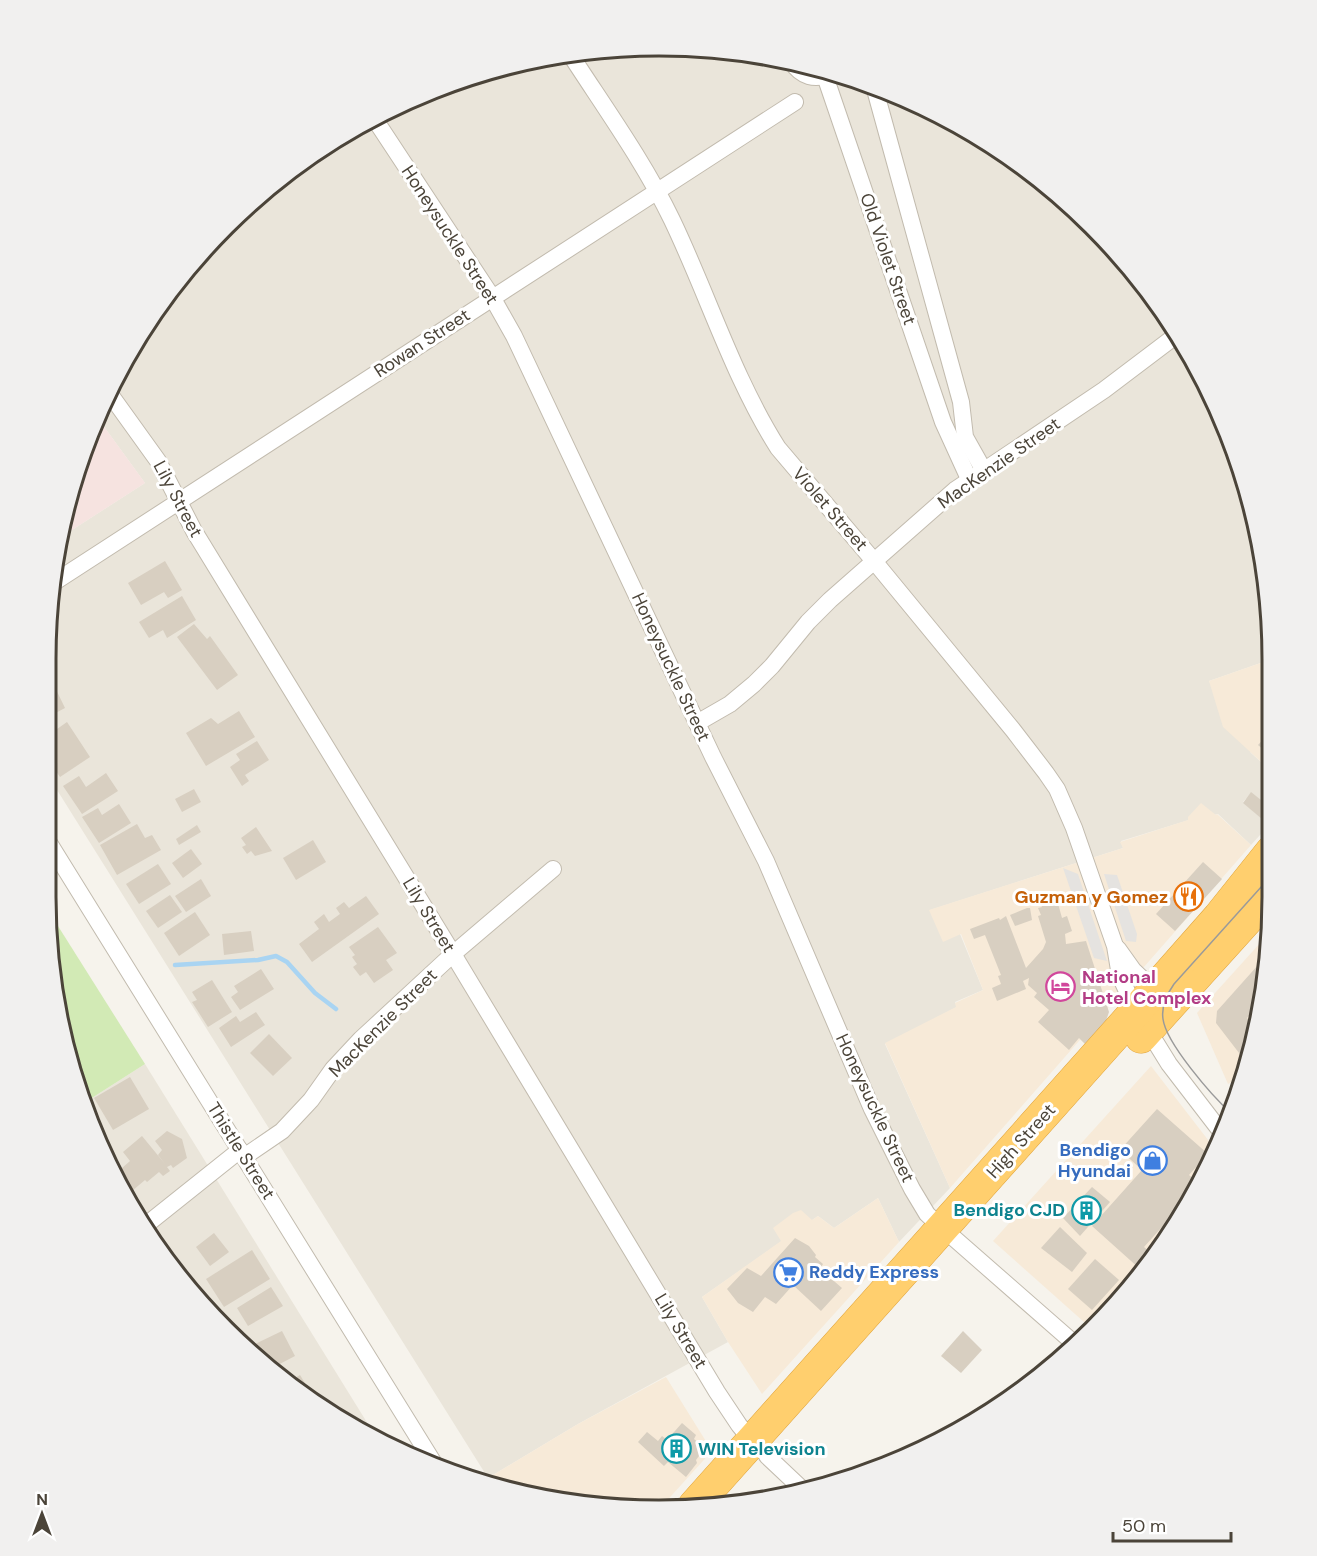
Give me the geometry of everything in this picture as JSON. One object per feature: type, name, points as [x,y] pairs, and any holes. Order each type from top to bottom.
[{"type":"highway","name":"High Street","points":[[702,1499],[760,1448],[949,1234],[1252,902],[1262,876]]},
{"type":"highway","name":"High Street","points":[[729,1496],[760,1448]]},
{"type":"street","name":"Violet Street","points":[[575,62],[657,191],[673,221],[767,431],[791,464],[1013,730],[1057,789],[1074,828],[1115,946],[1120,976],[1152,1009]]},
{"type":"street","name":"Old Violet Street","points":[[801,73],[819,77]]},
{"type":"street","name":"Old Violet Street","points":[[831,81],[943,423],[969,479]]},
{"type":"street","name":"Old Violet Street","points":[[877,97],[961,402],[965,437],[983,469]]},
{"type":"street","name":"Rowan Street","points":[[61,578],[795,102]]},
{"type":"street","name":"Honeysuckle Street","points":[[379,125],[492,297],[514,336],[697,723],[766,861],[873,1109],[912,1189],[927,1214],[1069,1339]]},
{"type":"street","name":"MacKenzie Street","points":[[697,723],[730,704],[754,684],[812,618],[969,479],[1104,390],[1170,340]]},
{"type":"street","name":"Lily Street","points":[[114,400],[152,452],[194,531],[717,1392],[739,1425],[797,1484]]},
{"type":"street","name":"Thistle Street","points":[[56,854],[428,1455]]},
{"type":"street","name":"MacKenzie Street","points":[[150,1222],[242,1153],[267,1142],[288,1125],[345,1055],[453,954],[554,869]]},
{"type":"street","name":"Violet Street","points":[[1115,946],[1133,970],[1152,1009],[1169,1064],[1217,1126]]},
{"type":"shaded area","points":[[619,57],[698,57],[776,67],[815,76],[889,101],[925,118],[960,136],[1026,180],[1085,232],[1112,261],[1160,323],[1181,357],[1216,428],[1241,502],[1250,541],[1260,619],[1262,662],[1209,681],[1251,753],[1262,763],[1262,801],[1251,793],[1243,802],[1262,819],[1262,833],[1251,845],[1218,814],[1189,820],[1121,841],[1123,848],[930,910],[960,934],[983,990],[955,1002],[957,1007],[885,1044],[950,1188],[899,1242],[878,1198],[834,1228],[818,1216],[702,1297],[728,1342],[578,1424],[491,1476],[486,1475],[56,788],[57,619],[69,532],[145,483],[103,425],[136,357],[180,291],[232,232],[291,180],[357,136],[428,101],[465,88],[502,76],[580,61]]},
{"type":"shaded area","points":[[103,425],[145,483],[69,532],[76,502]]},
{"type":"shaded area","points":[[1262,662],[1262,763],[1223,727],[1209,681]]},
{"type":"shaded area","points":[[1201,803],[1217,814],[1251,845],[950,1188],[885,1043],[956,1007],[955,1003],[983,990],[961,934],[943,942],[929,910],[1123,848],[1120,842],[1188,820],[1188,817]]},
{"type":"shaded area","points":[[1063,868],[1078,874],[1107,961],[1094,958]]},
{"type":"shaded area","points":[[1104,874],[1117,875],[1137,934],[1136,942],[1126,941]]},
{"type":"shaded area","points":[[1259,944],[1250,1015],[1241,1054],[1232,1082],[1228,1084],[1197,1013]]},
{"type":"shaded area","points":[[145,1064],[369,1426],[323,1399],[291,1376],[232,1324],[205,1295],[157,1233],[136,1199],[101,1128],[91,1099]]},
{"type":"shaded area","points":[[1151,1066],[1209,1142],[1181,1199],[1160,1233],[1137,1265],[1086,1323],[993,1241]]},
{"type":"shaded area","points":[[878,1198],[899,1242],[762,1394],[702,1297],[781,1241],[773,1228],[793,1213],[801,1210],[812,1220],[818,1216],[834,1228]]},
{"type":"shaded area","points":[[666,1377],[712,1451],[668,1500],[619,1499],[580,1495],[541,1489],[491,1476],[578,1424]]},
{"type":"green space","points":[[57,924],[145,1064],[91,1099],[76,1054],[67,1015]]},
{"type":"building","points":[[165,561],[182,590],[168,598],[164,592],[141,605],[128,583]]},
{"type":"building","points":[[182,596],[196,620],[167,638],[163,630],[149,638],[139,622]]},
{"type":"building","points":[[194,624],[207,639],[210,636],[238,675],[217,690],[177,637]]},
{"type":"building","points":[[56,689],[65,708],[56,713]]},
{"type":"building","points":[[239,711],[255,737],[206,766],[186,733],[211,718],[218,724]]},
{"type":"building","points":[[67,722],[90,757],[60,777],[56,771],[56,730]]},
{"type":"building","points":[[257,741],[269,760],[245,775],[249,781],[242,786],[230,767],[240,760],[236,754]]},
{"type":"building","points":[[106,773],[118,791],[82,814],[63,786],[79,776],[86,787]]},
{"type":"building","points":[[194,789],[201,802],[182,812],[175,799]]},
{"type":"building","points":[[1251,792],[1262,801],[1262,819],[1243,803]]},
{"type":"building","points":[[119,804],[131,823],[99,843],[82,817],[98,808],[102,815]]},
{"type":"building","points":[[137,824],[145,838],[152,835],[161,850],[117,875],[100,845]]},
{"type":"building","points":[[197,825],[201,832],[179,845],[176,839]]},
{"type":"building","points":[[256,827],[272,851],[255,856],[251,851],[247,854],[242,847],[246,845],[241,838]]},
{"type":"building","points":[[313,840],[326,862],[296,880],[283,858]]},
{"type":"building","points":[[191,849],[202,864],[183,878],[172,863]]},
{"type":"building","points":[[1203,862],[1222,879],[1175,931],[1156,914]]},
{"type":"building","points":[[158,864],[171,884],[139,904],[126,884]]},
{"type":"building","points":[[201,879],[211,896],[186,912],[175,896]]},
{"type":"building","points":[[170,895],[182,912],[158,928],[146,911]]},
{"type":"building","points":[[366,896],[379,914],[312,962],[299,944],[319,929],[314,922],[324,914],[329,922],[340,914],[336,908],[344,902],[349,908]]},
{"type":"building","points":[[1057,900],[1062,918],[1067,916],[1072,931],[1065,934],[1066,944],[1086,941],[1109,1012],[1106,1021],[1085,1044],[1079,1038],[1069,1050],[1038,1022],[1049,1010],[1034,997],[1037,993],[1028,985],[1029,978],[1023,981],[1026,989],[997,1001],[992,988],[1001,984],[998,976],[1001,975],[985,935],[974,939],[970,929],[1006,916],[1026,968],[1043,949],[1046,942],[1038,916],[1041,915],[1038,908]]},
{"type":"building","points":[[1030,908],[1032,920],[1015,926],[1010,915]]},
{"type":"building","points":[[195,912],[210,935],[179,956],[164,933]]},
{"type":"building","points":[[378,927],[397,953],[386,960],[393,970],[374,983],[366,972],[360,976],[353,967],[357,964],[352,957],[355,955],[349,947]]},
{"type":"building","points":[[251,931],[254,951],[224,955],[222,934]]},
{"type":"building","points":[[1257,966],[1250,1014],[1247,1018],[1249,1020],[1241,1055],[1216,1023],[1217,1011]]},
{"type":"building","points":[[261,969],[274,989],[240,1010],[231,997],[238,992],[234,986]]},
{"type":"building","points":[[212,980],[232,1012],[208,1027],[192,1002],[197,1000],[192,992]]},
{"type":"building","points":[[256,1012],[265,1025],[231,1047],[219,1028],[236,1016],[240,1022]]},
{"type":"building","points":[[269,1034],[292,1058],[273,1076],[250,1053]]},
{"type":"building","points":[[130,1077],[149,1109],[113,1130],[94,1098]]},
{"type":"building","points":[[1157,1109],[1205,1151],[1199,1164],[1189,1175],[1192,1178],[1181,1199],[1168,1221],[1144,1247],[1148,1250],[1136,1266],[1092,1226],[1142,1170],[1120,1150]]},
{"type":"building","points":[[167,1131],[182,1139],[187,1158],[173,1168],[171,1165],[167,1167],[170,1171],[163,1176],[159,1172],[132,1191],[121,1169],[130,1161],[123,1152],[142,1136],[165,1164],[158,1155],[162,1150],[155,1141]]},
{"type":"building","name":"Bendigo CJD","points":[[1092,1187],[1110,1202],[1080,1236],[1063,1218]]},
{"type":"building","points":[[1060,1227],[1087,1253],[1072,1272],[1041,1248]]},
{"type":"building","points":[[214,1233],[229,1252],[210,1266],[196,1247]]},
{"type":"building","name":"Reddy Express","points":[[795,1238],[809,1246],[816,1255],[815,1257],[823,1264],[820,1269],[842,1288],[821,1311],[793,1285],[776,1304],[765,1297],[753,1312],[738,1303],[727,1289],[747,1268],[761,1276]]},
{"type":"building","points":[[252,1250],[270,1279],[224,1307],[206,1279]]},
{"type":"building","points":[[1095,1259],[1119,1280],[1092,1310],[1068,1289]]},
{"type":"building","points":[[271,1287],[283,1306],[248,1326],[237,1308]]},
{"type":"building","points":[[282,1331],[295,1356],[278,1365],[254,1345]]},
{"type":"building","points":[[963,1331],[982,1350],[961,1373],[941,1356]]},
{"type":"building","points":[[300,1375],[308,1388],[294,1378]]},
{"type":"building","name":"WIN Television","points":[[682,1423],[696,1435],[694,1439],[703,1447],[708,1446],[709,1452],[702,1452],[686,1477],[668,1462],[664,1466],[638,1442],[647,1432],[658,1441],[662,1436],[667,1440]]},
{"type":"waterway","points":[[175,965],[258,960],[276,956],[287,962],[315,993],[336,1009]]},
{"type":"tram line","points":[[1224,1106],[1202,1082],[1172,1041],[1163,1019],[1163,1009],[1174,984],[1262,886]]},
{"type":"place","name":"Guzman y Gomez","points":[[1189,897]]},
{"type":"place","name":"National Hotel Complex","points":[[1061,987]]},
{"type":"place","name":"Bendigo Hyundai","points":[[1152,1160]]},
{"type":"place","name":"Bendigo CJD","points":[[1086,1210]]},
{"type":"place","name":"Reddy Express","points":[[788,1272]]},
{"type":"place","name":"WIN Television","points":[[677,1449]]}]
